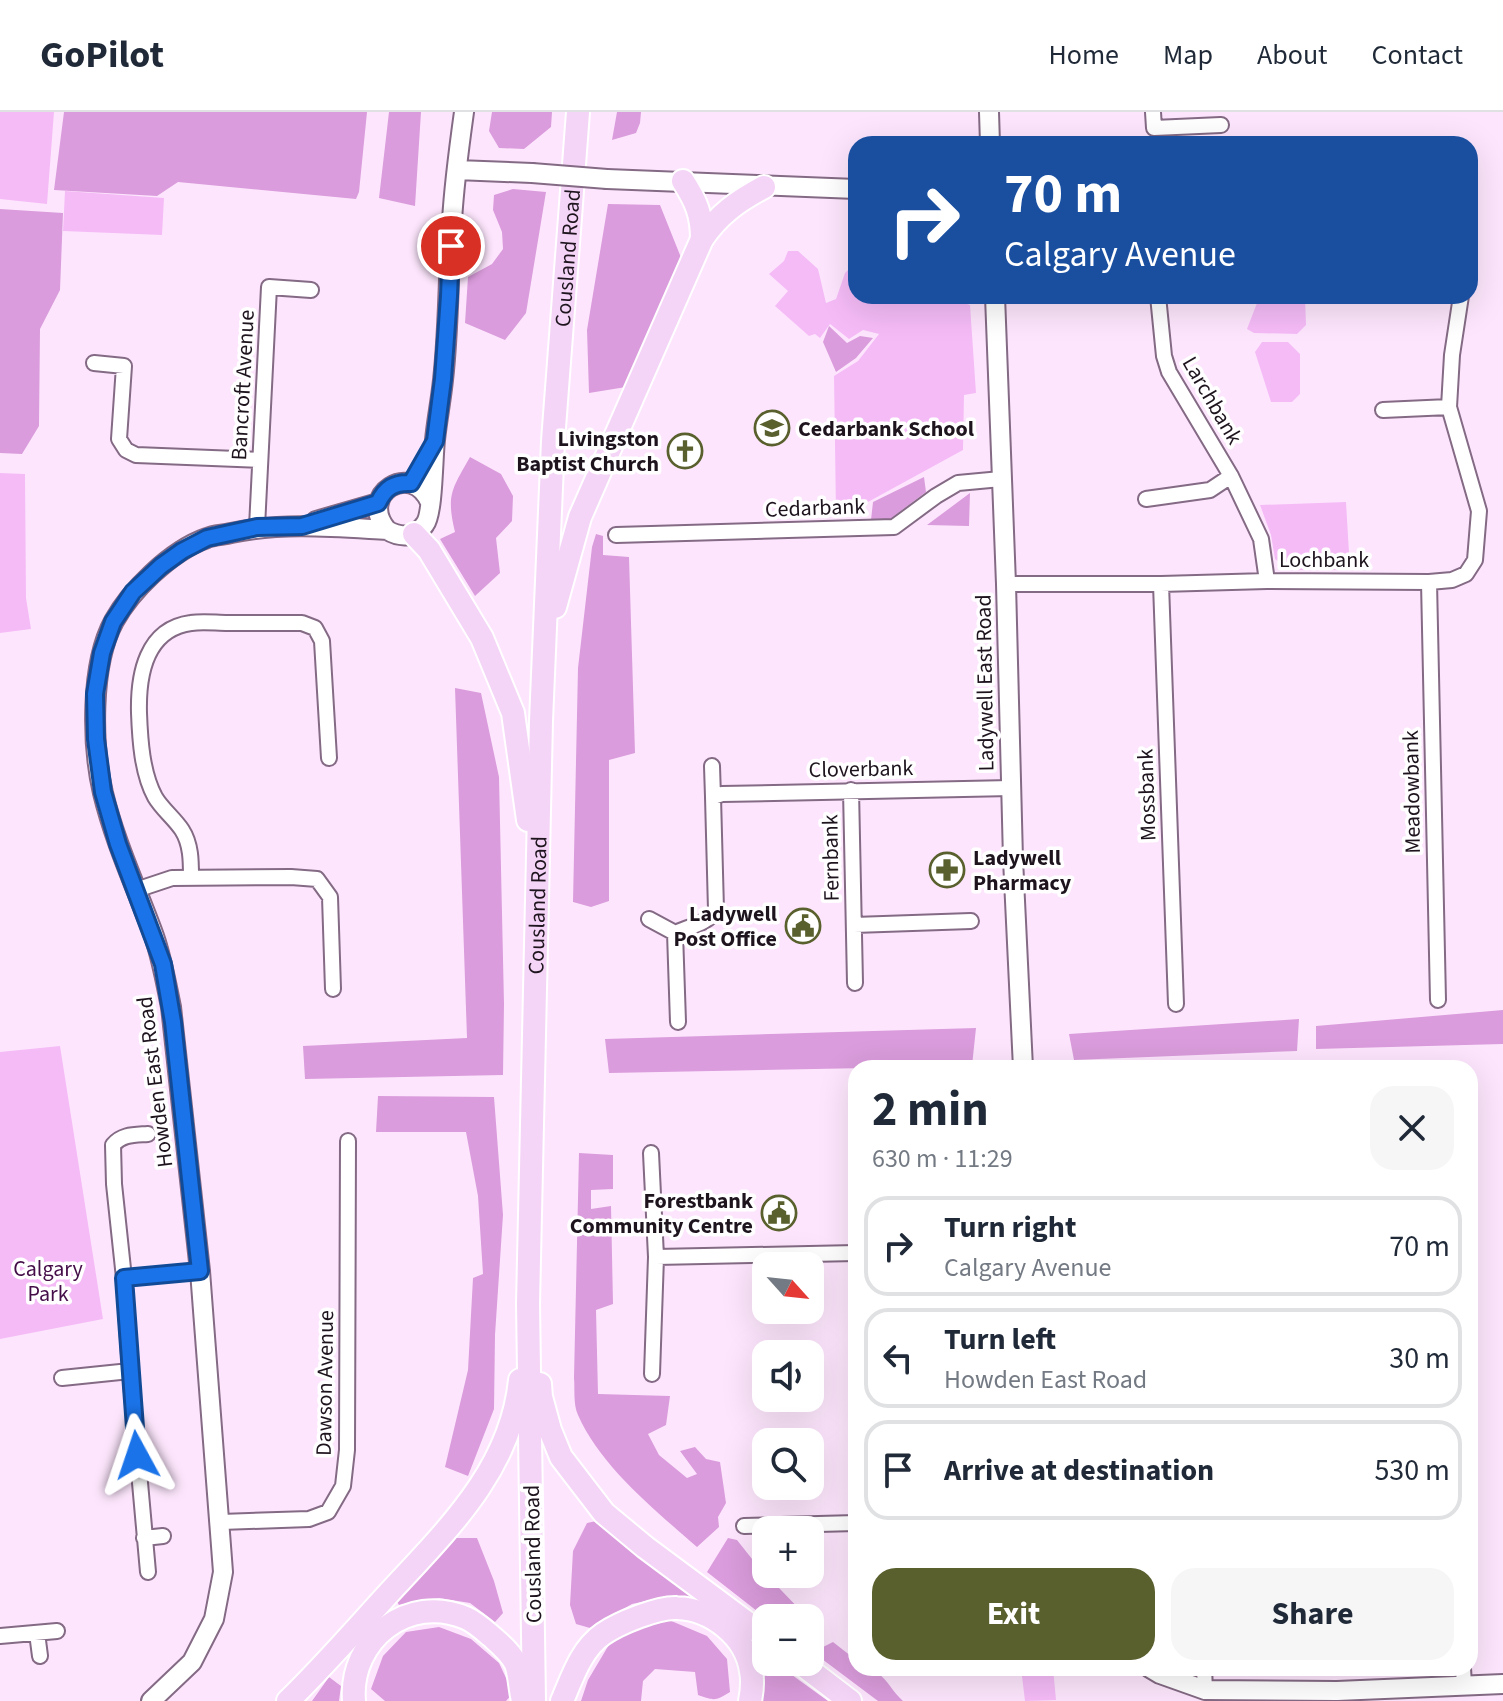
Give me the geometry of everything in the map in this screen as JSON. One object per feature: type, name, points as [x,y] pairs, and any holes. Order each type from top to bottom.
[{"type":"main road","name":"Cousland Road","points":[[534,1701],[528,1304],[537,888],[553,441],[578,112]]},
{"type":"main road","points":[[683,181],[693,195],[702,219],[702,239]]},
{"type":"main road","points":[[544,642],[580,517],[702,239],[713,222],[764,187]]},
{"type":"main road","points":[[414,534],[429,550],[482,638],[513,713],[537,888]]},
{"type":"main road","points":[[528,1304],[541,1397],[561,1457],[604,1513],[752,1627]]},
{"type":"main road","points":[[288,1701],[443,1535],[488,1475],[506,1439],[520,1387],[528,1304]]},
{"type":"main road","points":[[562,1701],[579,1661],[603,1634],[643,1615],[676,1608],[713,1618],[738,1641],[751,1668],[750,1701]]},
{"type":"main road","points":[[354,1701],[355,1671],[364,1652],[377,1636],[392,1622],[407,1615],[444,1612],[468,1618],[504,1647],[515,1662],[523,1701]]},
{"type":"main road","points":[[817,1676],[850,1701]]},
{"type":"street","points":[[414,534],[424,526],[430,515],[444,365],[452,221],[464,112]]},
{"type":"street","points":[[989,112],[990,136]]},
{"type":"street","points":[[1153,112],[1148,128],[1221,125]]},
{"type":"street","points":[[457,170],[848,189]]},
{"type":"street","name":"Bancroft Avenue","points":[[257,527],[269,287],[311,290]]},
{"type":"street","name":"Ladywell East Road","points":[[995,304],[1023,1060]]},
{"type":"street","name":"Larchbank","points":[[1159,304],[1164,356],[1169,372],[1231,476],[1261,539],[1267,581]]},
{"type":"street","name":"Lochbank","points":[[1006,584],[1429,582],[1452,580],[1466,574],[1475,560],[1479,511],[1449,407],[1452,355],[1460,304]]},
{"type":"street","points":[[94,363],[124,366],[119,439],[126,450],[136,455],[260,460]]},
{"type":"street","points":[[1383,410],[1449,407]]},
{"type":"street","points":[[430,502],[419,487],[411,483],[435,441]]},
{"type":"street","name":"Larchbank","points":[[1146,499],[1210,490],[1231,476]]},
{"type":"street","name":"Cedarbank","points":[[616,535],[894,527],[958,483],[1001,479]]},
{"type":"street","name":"Howden East Road","points":[[302,526],[378,503],[391,486],[411,483]]},
{"type":"street","points":[[378,503],[377,513],[387,530]]},
{"type":"street","name":"Howden East Road","points":[[151,1701],[192,1662],[214,1619],[223,1572],[221,1522],[200,1271],[171,1007],[163,964],[118,844],[103,792],[96,739],[95,694],[102,653],[113,622],[133,592],[161,566],[207,538],[257,527],[302,526],[387,530],[400,536],[414,534]]},
{"type":"street","name":"Meadowbank","points":[[1429,582],[1438,1000]]},
{"type":"street","name":"Mossbank","points":[[1161,584],[1176,1004]]},
{"type":"street","points":[[191,877],[187,841],[181,828],[154,796],[142,749],[138,694],[142,670],[150,649],[166,631],[190,623],[302,623],[315,628],[322,641],[329,758]]},
{"type":"street","points":[[675,933],[713,915],[717,902],[712,766]]},
{"type":"street","name":"Cloverbank","points":[[713,797],[722,794],[851,790],[1011,788]]},
{"type":"street","name":"Fernbank","points":[[851,790],[855,983]]},
{"type":"street","points":[[136,890],[172,878],[317,879],[330,897],[333,989]]},
{"type":"street","points":[[649,919],[675,933]]},
{"type":"street","name":"Fernbank","points":[[854,925],[971,921]]},
{"type":"street","points":[[675,933],[678,1022]]},
{"type":"street","points":[[148,1134],[126,1136],[113,1145],[148,1572]]},
{"type":"street","name":"Dawson Avenue","points":[[221,1522],[309,1519],[328,1512],[343,1486],[347,1450],[348,1141]]},
{"type":"street","points":[[651,1153],[656,1257],[652,1374]]},
{"type":"street","points":[[656,1257],[848,1253]]},
{"type":"street","points":[[124,1278],[200,1271]]},
{"type":"street","points":[[62,1378],[130,1371]]},
{"type":"street","points":[[744,1526],[763,1533],[848,1524]]},
{"type":"street","points":[[144,1538],[163,1536]]},
{"type":"street","points":[[0,1636],[57,1631]]},
{"type":"street","points":[[37,1633],[40,1656]]},
{"type":"street","points":[[1166,1676],[1205,1690],[1337,1691],[1464,1676],[1503,1684]]},
{"type":"street","points":[[1204,1676],[1205,1690]]},
{"type":"green space","points":[[0,112],[54,112],[47,204],[0,199]]},
{"type":"green space","points":[[65,191],[164,198],[162,235],[63,231]]},
{"type":"green space","points":[[788,251],[798,251],[818,269],[826,303],[836,299],[848,270],[848,304],[970,305],[976,393],[964,395],[963,450],[846,514],[836,514],[834,376],[858,361],[879,334],[863,330],[849,339],[830,324],[820,338],[815,334],[809,336],[775,306],[788,291],[769,274],[784,261]]},
{"type":"green space","points":[[1257,304],[1305,304],[1306,325],[1297,334],[1254,333],[1247,329]]},
{"type":"green space","points":[[1262,342],[1288,342],[1300,354],[1300,394],[1292,402],[1271,402],[1255,352]]},
{"type":"green space","points":[[0,473],[25,474],[26,598],[31,629],[0,633]]},
{"type":"green space","points":[[1346,502],[1350,570],[1290,570],[1275,559],[1271,535],[1260,505]]},
{"type":"green space","name":"Calgary Park","points":[[60,1046],[103,1319],[0,1339],[0,1052]]},
{"type":"green space","points":[[1022,1676],[1054,1676],[1056,1700],[1025,1701]]},
{"type":"shaded area","points":[[64,112],[367,112],[359,192],[356,199],[178,182],[157,196],[54,190]]},
{"type":"shaded area","points":[[389,112],[421,112],[415,206],[379,198]]},
{"type":"shaded area","points":[[492,112],[552,112],[551,127],[524,149],[499,148],[489,131]]},
{"type":"shaded area","points":[[617,112],[641,112],[640,123],[636,133],[612,140]]},
{"type":"shaded area","points":[[513,189],[546,192],[526,313],[505,340],[465,323],[468,277],[492,264],[503,249],[502,232],[493,210],[494,195]]},
{"type":"shaded area","points":[[608,204],[660,205],[682,260],[626,387],[589,393],[587,330]]},
{"type":"shaded area","points":[[0,209],[63,213],[60,290],[40,329],[39,426],[22,454],[0,453]]},
{"type":"shaded area","points":[[829,326],[847,343],[860,336],[873,338],[856,358],[836,372],[823,342]]},
{"type":"shaded area","points":[[470,457],[501,474],[513,496],[512,521],[496,538],[500,573],[475,596],[440,539],[455,532],[452,493]]},
{"type":"shaded area","points":[[924,477],[926,492],[890,519],[871,520],[873,502]]},
{"type":"shaded area","points":[[970,493],[969,526],[927,525]]},
{"type":"shaded area","points":[[596,534],[603,536],[603,555],[629,557],[635,753],[609,760],[609,901],[591,907],[573,902],[578,668]]},
{"type":"shaded area","points":[[455,688],[481,693],[499,777],[503,1075],[305,1079],[303,1046],[467,1038]]},
{"type":"shaded area","points":[[1503,1010],[1503,1044],[1316,1049],[1316,1026]]},
{"type":"shaded area","points":[[1299,1019],[1297,1051],[1074,1060],[1069,1034]]},
{"type":"shaded area","points":[[976,1028],[973,1060],[848,1060],[848,1068],[609,1073],[605,1039]]},
{"type":"shaded area","points":[[378,1096],[494,1097],[503,1215],[495,1335],[494,1409],[468,1476],[445,1467],[468,1370],[473,1278],[483,1274],[478,1196],[466,1132],[376,1132]]},
{"type":"shaded area","points":[[579,1153],[613,1155],[613,1189],[591,1190],[591,1209],[611,1206],[613,1304],[596,1310],[598,1394],[670,1396],[666,1425],[648,1434],[659,1455],[687,1478],[697,1474],[680,1451],[695,1447],[706,1459],[720,1462],[726,1503],[718,1517],[719,1527],[697,1547],[615,1470],[588,1434],[576,1411]]},
{"type":"shaded area","points":[[601,1520],[697,1595],[693,1603],[664,1597],[632,1604],[590,1628],[576,1624],[570,1605],[573,1551],[587,1523]]},
{"type":"shaded area","points":[[453,1538],[477,1538],[503,1613],[495,1622],[470,1603],[439,1598],[399,1605],[396,1600]]},
{"type":"shaded area","points":[[728,1538],[737,1540],[752,1559],[752,1588],[779,1588],[794,1604],[752,1604],[752,1607],[707,1572]]},
{"type":"shaded area","points":[[669,1620],[707,1636],[727,1659],[730,1692],[715,1699],[698,1695],[695,1672],[655,1669],[643,1681],[641,1701],[581,1701],[588,1680],[610,1643],[639,1624]]},
{"type":"shaded area","points":[[439,1627],[471,1639],[499,1663],[513,1693],[506,1701],[385,1701],[371,1689],[383,1656],[406,1632]]},
{"type":"shaded area","points":[[833,1642],[848,1654],[848,1676],[882,1676],[903,1701],[878,1701],[824,1660],[824,1646]]},
{"type":"shaded area","points":[[764,1676],[793,1676],[828,1701],[760,1701]]},
{"type":"shaded area","points":[[329,1677],[341,1686],[339,1701],[312,1701]]},
{"type":"place","name":"Cedarbank School","points":[[772,428]]},
{"type":"place","name":"Livingston Baptist Church","points":[[685,451]]},
{"type":"place","name":"Ladywell Pharmacy","points":[[947,870]]},
{"type":"place","name":"Ladywell Post Office","points":[[803,926]]},
{"type":"place","name":"Forestbank Community Centre","points":[[779,1213]]},
{"type":"route","points":[[137,1455],[124,1278],[200,1271],[173,1022],[163,964],[118,844],[103,792],[96,739],[95,694],[102,653],[113,622],[133,592],[182,551],[207,538],[257,527],[302,526],[378,503],[391,486],[411,483],[435,441],[443,379],[451,246]]}]
